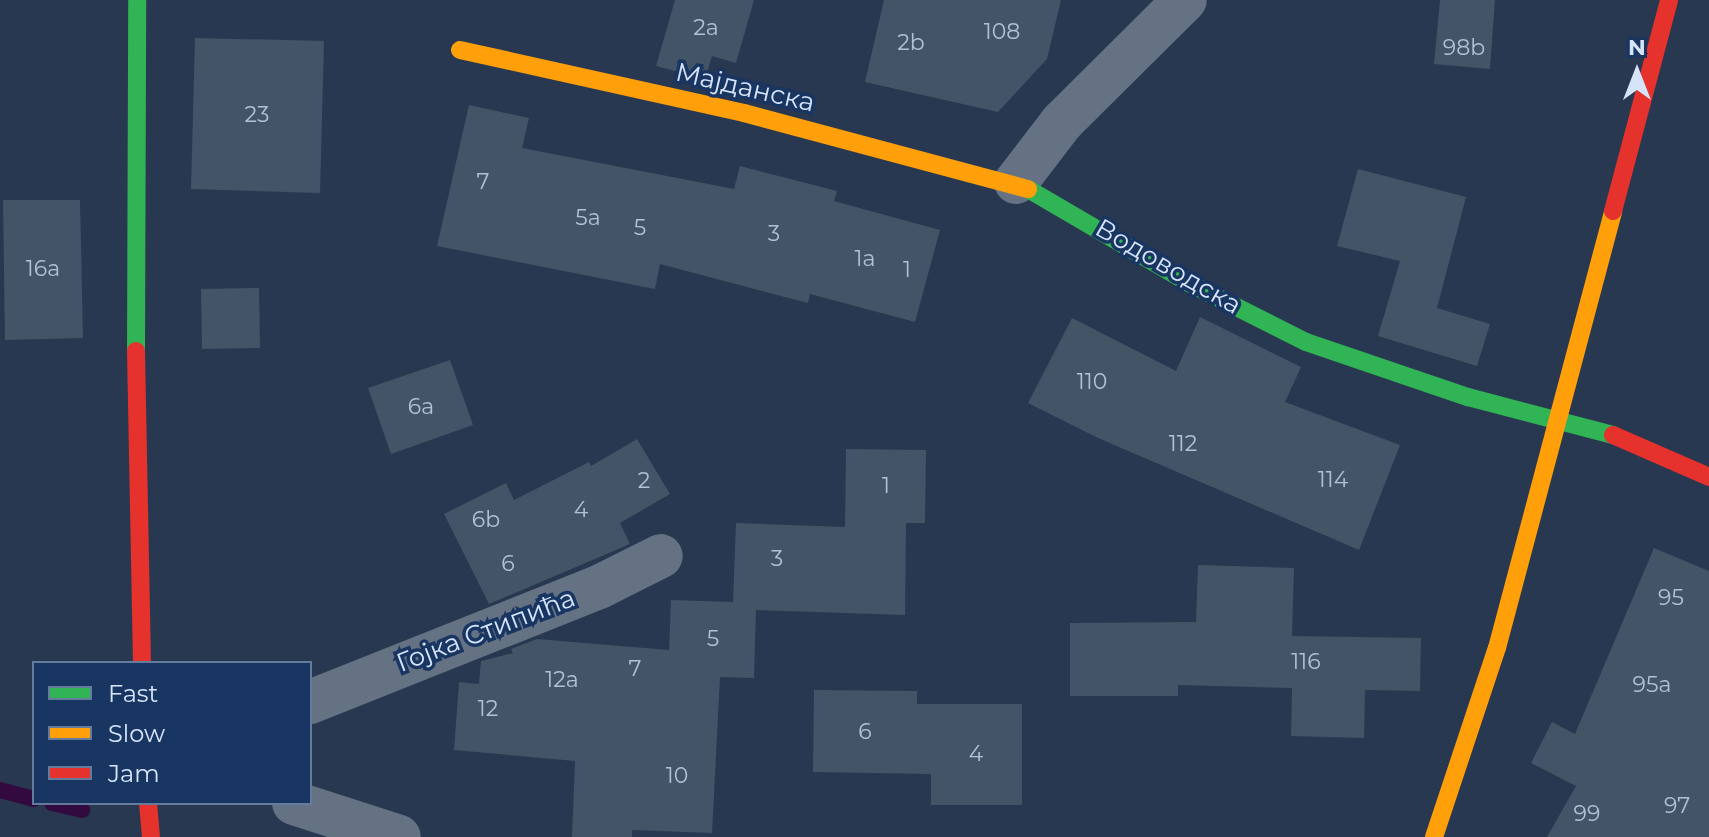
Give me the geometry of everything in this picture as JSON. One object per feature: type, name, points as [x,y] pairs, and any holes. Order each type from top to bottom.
[{"type":"street","points":[[137,0],[135,283],[142,661]]},
{"type":"street","points":[[1016,182],[1062,122],[1185,0]]},
{"type":"street","points":[[1434,837],[1497,648],[1560,421],[1669,0]]},
{"type":"street","name":"Мајданска","points":[[460,50],[744,113],[1016,182]]},
{"type":"street","name":"Водоводска","points":[[1016,182],[1189,283],[1306,342],[1394,374],[1610,434],[1709,477]]},
{"type":"street","name":"Гојка Стипића","points":[[312,701],[599,587],[661,556]]},
{"type":"street","points":[[148,805],[151,837]]},
{"type":"street","points":[[300,805],[399,837]]},
{"type":"building","points":[[675,0],[754,0],[736,63],[712,56],[705,79],[656,66]]},
{"type":"building","points":[[884,0],[1061,0],[1047,59],[998,112],[865,82]]},
{"type":"building","points":[[1440,0],[1495,0],[1490,69],[1434,64]]},
{"type":"building","points":[[195,38],[324,41],[320,193],[191,189]]},
{"type":"building","points":[[469,105],[529,118],[522,148],[734,189],[740,166],[837,191],[834,201],[940,230],[915,322],[810,294],[808,303],[660,264],[655,289],[437,246]]},
{"type":"building","points":[[1358,169],[1466,197],[1437,308],[1490,324],[1477,366],[1378,336],[1400,261],[1337,246]]},
{"type":"building","points":[[3,200],[80,200],[83,338],[5,340]]},
{"type":"building","points":[[259,288],[260,348],[202,349],[201,289]]},
{"type":"building","points":[[1200,317],[1301,367],[1285,402],[1400,445],[1359,550],[1098,438],[1028,403],[1072,318],[1176,371]]},
{"type":"building","points":[[450,360],[473,425],[391,454],[368,388]]},
{"type":"building","points":[[637,439],[670,494],[620,523],[630,544],[489,604],[444,514],[506,483],[514,500],[589,462],[591,466]]},
{"type":"building","points":[[846,449],[926,450],[925,523],[906,523],[905,615],[756,610],[754,678],[720,677],[712,833],[632,830],[632,837],[572,837],[575,761],[454,750],[459,682],[479,684],[481,661],[513,653],[511,649],[537,639],[669,650],[671,600],[733,602],[736,523],[845,527]]},
{"type":"building","points":[[1654,548],[1709,571],[1709,837],[1547,837],[1576,786],[1531,763],[1552,722],[1575,734]]},
{"type":"building","points":[[1198,565],[1294,568],[1292,636],[1421,638],[1420,691],[1365,690],[1364,738],[1291,736],[1292,688],[1178,685],[1178,696],[1070,696],[1070,623],[1196,622]]},
{"type":"building","points":[[814,690],[917,691],[917,704],[1022,704],[1022,805],[931,805],[931,774],[813,772]]},
{"type":"waterway","points":[[0,790],[32,798]]},
{"type":"waterway","points":[[61,805],[82,810]]},
{"type":"traffic: fast","points":[[136,351],[137,0]]},
{"type":"traffic: fast","points":[[1028,189],[1189,283],[1306,342],[1468,397],[1613,435]]},
{"type":"traffic: slow","points":[[460,50],[744,113],[1028,189]]},
{"type":"traffic: slow","points":[[1434,837],[1497,648],[1613,211]]},
{"type":"traffic: jam","points":[[1613,211],[1669,0]]},
{"type":"traffic: jam","points":[[136,351],[142,661]]},
{"type":"traffic: jam","points":[[1613,435],[1709,477]]},
{"type":"traffic: jam","points":[[148,805],[151,837]]}]
